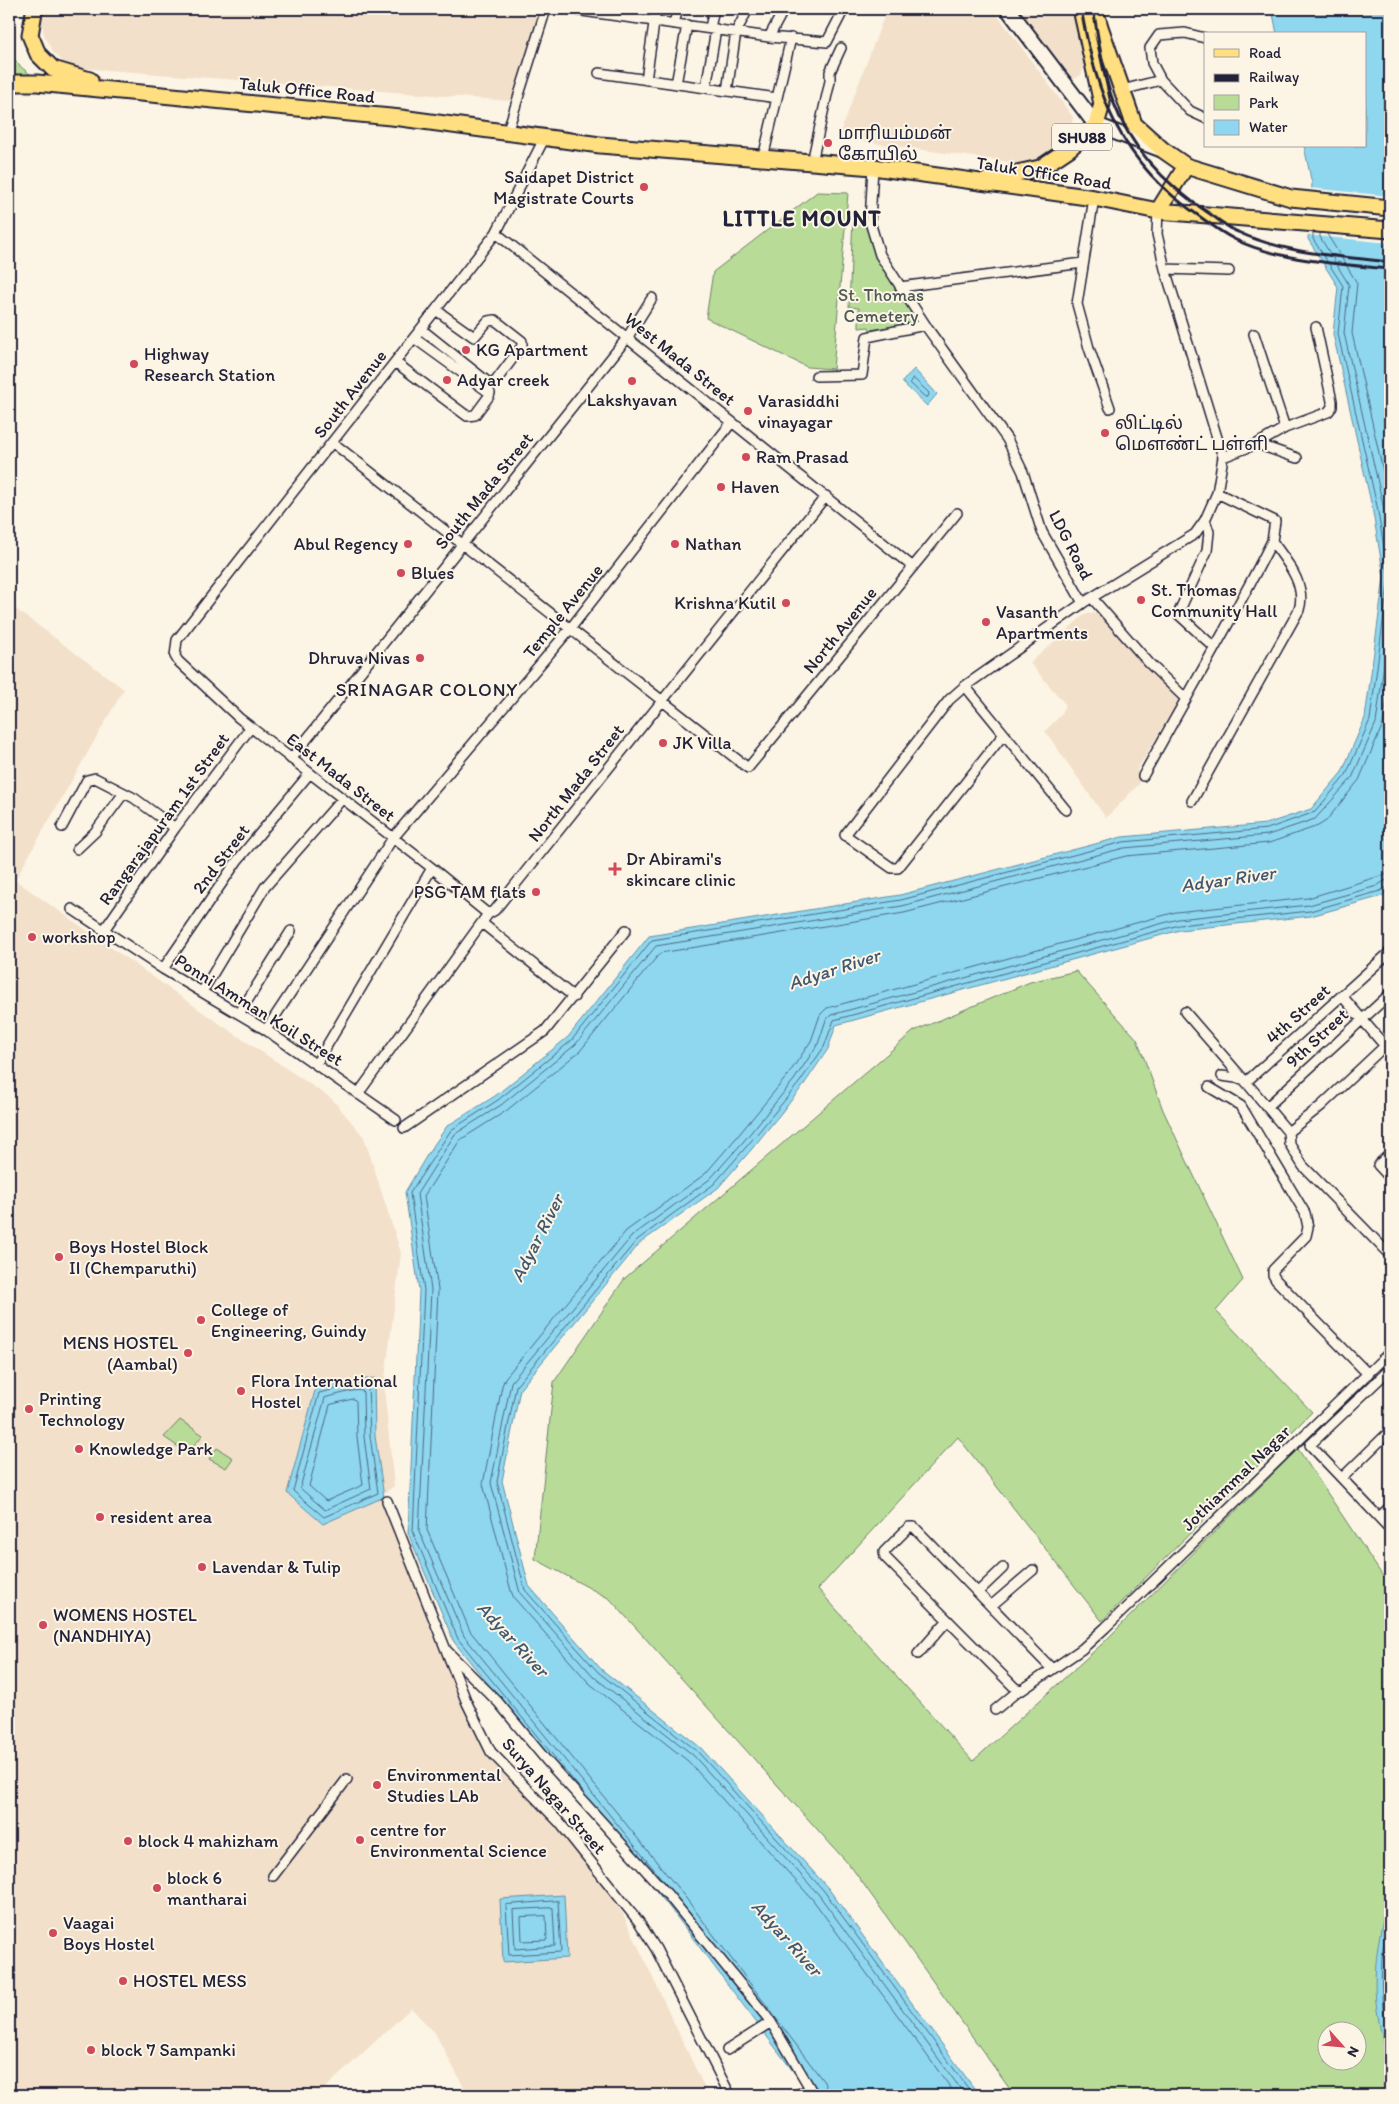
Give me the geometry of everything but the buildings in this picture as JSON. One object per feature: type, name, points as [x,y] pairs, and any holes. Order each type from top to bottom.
[{"type":"main road","points":[[36,9],[30,35],[38,54],[53,69],[140,93]]},
{"type":"main road","points":[[1008,9],[1096,125],[1163,150]]},
{"type":"main road","name":"SHU88","points":[[977,181],[1040,168],[1070,148],[1096,125],[1102,104],[1081,9]]},
{"type":"main road","name":"SHU88","points":[[1096,9],[1100,27],[1134,124],[1163,150],[1186,166],[1291,198],[1390,208]]},
{"type":"main road","name":"Taluk Office Road","points":[[9,83],[37,83],[401,118],[544,139],[600,145],[874,166],[1094,198],[1158,212],[1290,220],[1390,230]]},
{"type":"main road","points":[[1158,212],[1186,166]]},
{"type":"street","points":[[507,133],[546,9]]},
{"type":"street","points":[[568,9],[769,37],[828,42],[844,9]]},
{"type":"street","points":[[646,80],[656,21],[656,9]]},
{"type":"street","points":[[674,23],[678,9]]},
{"type":"street","points":[[706,88],[714,9]]},
{"type":"street","points":[[727,91],[736,32],[748,9]]},
{"type":"street","points":[[769,37],[784,9]]},
{"type":"street","points":[[676,84],[687,25]]},
{"type":"street","points":[[1204,38],[1185,34],[1159,34],[1150,48],[1152,63],[1161,80],[1190,111],[1204,118]]},
{"type":"street","points":[[763,158],[791,38]]},
{"type":"street","points":[[812,162],[830,81],[830,72],[841,48]]},
{"type":"street","points":[[599,73],[777,98]]},
{"type":"street","points":[[1122,90],[1161,80]]},
{"type":"street","name":"South Avenue","points":[[178,661],[175,650],[177,640],[496,233],[544,139]]},
{"type":"street","name":"LDG Road","points":[[874,166],[870,222],[880,255],[925,325],[1007,439],[1023,472],[1042,532],[1083,603],[1195,534],[1205,520],[1217,494],[1223,457],[1165,269],[1157,234],[1158,212]]},
{"type":"street","points":[[1094,198],[1077,304],[1089,348],[1110,408]]},
{"type":"street","name":"West Mada Street","points":[[496,233],[913,566]]},
{"type":"street","points":[[900,287],[1083,263]]},
{"type":"street","points":[[1165,269],[1229,271]]},
{"type":"street","name":"South Mada Street","points":[[291,759],[627,338],[652,298]]},
{"type":"street","points":[[421,329],[489,383],[495,382],[522,346],[522,341],[495,320],[488,321],[474,337],[436,310]]},
{"type":"street","points":[[816,376],[862,375],[867,337],[925,325]]},
{"type":"street","points":[[1223,457],[1257,444],[1285,428],[1328,412],[1332,407],[1316,327]]},
{"type":"street","points":[[1254,334],[1285,428]]},
{"type":"street","points":[[395,362],[467,416],[475,415],[490,392],[414,338]]},
{"type":"street","name":"Temple Avenue","points":[[266,1030],[393,838],[570,629],[732,422]]},
{"type":"street","points":[[332,442],[662,700]]},
{"type":"street","points":[[1257,444],[1297,458]]},
{"type":"street","points":[[1143,776],[1185,698],[1239,606],[1272,541],[1275,521],[1217,494]]},
{"type":"street","name":"North Mada Street","points":[[358,1094],[488,914],[495,910],[543,852],[826,496]]},
{"type":"street","name":"North Avenue","points":[[662,700],[748,768],[957,513]]},
{"type":"street","points":[[1205,520],[1209,532],[1207,551],[1178,614],[1214,647]]},
{"type":"street","points":[[1192,801],[1299,610],[1302,600],[1299,583],[1272,541]]},
{"type":"street","points":[[1092,598],[1149,663],[1185,698]]},
{"type":"street","points":[[1004,734],[898,868],[892,868],[844,835],[949,700],[965,686],[1083,603]]},
{"type":"street","name":"East Mada Street","points":[[178,661],[251,727],[488,914]]},
{"type":"street","points":[[965,686],[1066,810]]},
{"type":"street","name":"Rangarajapuram 1st Street","points":[[104,930],[175,828],[251,727]]},
{"type":"street","name":"2nd Street","points":[[163,969],[237,861],[310,773]]},
{"type":"street","points":[[62,827],[87,780],[94,778],[134,798],[175,828]]},
{"type":"street","points":[[77,849],[95,832],[124,793]]},
{"type":"street","points":[[202,992],[265,887],[342,799]]},
{"type":"street","points":[[316,1064],[432,868]]},
{"type":"street","name":"Ponni Amman Koil Street","points":[[72,909],[163,969],[266,1030],[396,1120]]},
{"type":"street","points":[[482,923],[574,997]]},
{"type":"street","points":[[404,1128],[546,1032],[626,930]]},
{"type":"street","points":[[239,1014],[291,931]]},
{"type":"street","name":"4th Street","points":[[1245,1081],[1389,955]]},
{"type":"street","name":"9th Street","points":[[1267,1107],[1390,994]]},
{"type":"street","points":[[1288,1132],[1321,1106],[1388,1044],[1342,996]]},
{"type":"street","points":[[1185,1012],[1288,1132],[1289,1143],[1303,1166],[1390,1255]]},
{"type":"street","points":[[1222,1076],[1245,1081]]},
{"type":"street","points":[[1209,1087],[1241,1106],[1305,1213],[1308,1226],[1306,1236],[1273,1270],[1273,1276],[1368,1374]]},
{"type":"street","points":[[1390,1154],[1378,1165],[1390,1178]]},
{"type":"street","name":"Jothiammal Nagar","points":[[995,1710],[1019,1690],[1082,1649],[1106,1628],[1390,1352]]},
{"type":"street","points":[[1390,1369],[1310,1445],[1390,1529]]},
{"type":"street","points":[[1342,1478],[1390,1431]]},
{"type":"street","name":"Surya Nagar Street","points":[[387,1501],[466,1703],[492,1752],[559,1822],[640,1922],[656,1949],[730,2095]]},
{"type":"street","points":[[1379,1517],[1390,1507]]},
{"type":"street","points":[[1019,1690],[884,1556],[884,1552],[909,1527],[916,1528],[1052,1669]]},
{"type":"street","points":[[978,1592],[1003,1568]]},
{"type":"street","points":[[991,1606],[1033,1570]]},
{"type":"street","points":[[918,1654],[948,1620]]},
{"type":"street","points":[[444,1648],[498,1702],[546,1760],[668,1896],[771,2022],[812,2092],[796,2095]]},
{"type":"street","points":[[273,1876],[347,1779]]},
{"type":"street","points":[[727,2050],[771,2022]]},
{"type":"shaded area","points":[[44,9],[544,9],[510,101],[68,67],[53,52],[44,35],[41,16]]},
{"type":"shaded area","points":[[887,9],[993,9],[1073,117],[1071,130],[1043,161],[1016,163],[838,138]]},
{"type":"shaded area","points":[[1015,9],[1073,9],[1086,60],[1081,75],[1074,79],[1061,75]]},
{"type":"shaded area","name":"College of Engineering, Guindy","points":[[9,604],[124,689],[15,880],[217,1022],[332,1099],[364,1137],[401,1253],[384,1387],[394,1486],[382,1495],[462,1705],[485,1754],[562,1828],[623,1914],[708,2095],[468,2095],[435,2033],[411,2008],[318,2095],[9,2095]]},
{"type":"shaded area","points":[[1097,613],[1180,698],[1137,770],[1140,783],[1106,818],[1045,731],[1062,714],[1065,704],[1030,663],[1085,614]]},
{"type":"green space","points":[[9,45],[13,58],[30,74],[30,77],[9,78]]},
{"type":"green space","points":[[817,192],[848,193],[833,369],[807,367],[706,318],[713,272]]},
{"type":"green space","name":"St. Thomas Cemetery","points":[[853,217],[866,218],[869,232],[880,259],[918,322],[870,330],[869,327],[859,328],[859,308],[849,307]]},
{"type":"green space","points":[[1076,971],[1137,1039],[1163,1110],[1243,1280],[1216,1311],[1312,1412],[1102,1621],[958,1437],[818,1589],[973,1761],[1102,1644],[1298,1449],[1390,1587],[1390,2095],[1014,2095],[852,1868],[610,1599],[535,1559],[554,1382],[625,1278],[914,1031],[1030,982]]},
{"type":"green space","points":[[180,1420],[203,1435],[187,1453],[164,1437]]},
{"type":"green space","points":[[217,1448],[233,1458],[226,1468],[209,1459]]},
{"type":"water","name":"Adyar River","points":[[1272,9],[1390,9],[1390,890],[1382,896],[1311,916],[1180,930],[836,1025],[828,1049],[803,1086],[751,1150],[718,1188],[640,1243],[520,1389],[502,1481],[529,1586],[601,1669],[700,1747],[828,1888],[979,2095],[811,2095],[670,1908],[454,1642],[408,1533],[419,1290],[405,1192],[447,1126],[495,1096],[568,1037],[649,936],[900,895],[1122,837],[1266,824],[1311,809],[1342,772],[1365,718],[1384,577],[1372,507],[1333,334],[1338,287],[1308,239],[1312,184],[1304,148],[1366,148],[1366,32],[1277,32]]},
{"type":"water","points":[[914,369],[937,394],[927,406],[902,382]]},
{"type":"water","points":[[374,1378],[375,1436],[384,1497],[323,1524],[287,1493],[316,1387]]},
{"type":"water","points":[[1390,1889],[1390,2073],[1378,2016],[1375,1984],[1377,1952]]},
{"type":"water","points":[[564,1895],[567,1958],[503,1962],[500,1899]]},
{"type":"pier","points":[[1309,188],[1390,196],[1390,243],[1306,235]]},
{"type":"railway","points":[[1081,9],[1095,72],[1117,126],[1131,151],[1150,174],[1172,195],[1221,231],[1251,246],[1290,257],[1390,269]]},
{"type":"railway","points":[[1093,9],[1106,78],[1121,119],[1140,151],[1165,179],[1179,191],[1227,226],[1256,239],[1294,250],[1390,262]]},
{"type":"place","name":"மாரியம்மன் கோயில்","points":[[828,143]]},
{"type":"place","name":"Saidapet District Magistrate Courts","points":[[644,187]]},
{"type":"place","name":"KG Apartment","points":[[466,350]]},
{"type":"place","name":"Highway Research Station","points":[[134,364]]},
{"type":"place","name":"Adyar creek","points":[[447,380]]},
{"type":"place","name":"Lakshyavan","points":[[632,381]]},
{"type":"place","name":"Varasiddhi vinayagar","points":[[748,411]]},
{"type":"place","name":"லிட்டில் மௌண்ட் பள்ளி","points":[[1105,433]]},
{"type":"place","name":"Ram Prasad","points":[[746,457]]},
{"type":"place","name":"Haven","points":[[721,487]]},
{"type":"place","name":"Abul Regency","points":[[408,544]]},
{"type":"place","name":"Nathan","points":[[675,544]]},
{"type":"place","name":"Blues","points":[[401,573]]},
{"type":"place","name":"St. Thomas Community Hall","points":[[1141,600]]},
{"type":"place","name":"Krishna Kutil","points":[[786,603]]},
{"type":"place","name":"Vasanth Apartments","points":[[986,622]]},
{"type":"place","name":"Dhruva Nivas","points":[[420,658]]},
{"type":"place","name":"JK Villa","points":[[663,743]]},
{"type":"place","name":"Dr Abirami's skincare clinic","points":[[615,869]]},
{"type":"place","name":"PSG TAM flats","points":[[536,892]]},
{"type":"place","name":"workshop","points":[[32,937]]},
{"type":"place","name":"Boys Hostel Block II (Chemparuthi)","points":[[59,1257]]},
{"type":"place","name":"College of Engineering, Guindy","points":[[201,1320]]},
{"type":"place","name":"MENS HOSTEL (Aambal)","points":[[188,1353]]},
{"type":"place","name":"Flora International Hostel","points":[[241,1391]]},
{"type":"place","name":"Printing Technology","points":[[29,1409]]},
{"type":"place","name":"Knowledge Park","points":[[79,1449]]},
{"type":"place","name":"resident area","points":[[100,1517]]},
{"type":"place","name":"Lavendar & Tulip","points":[[202,1567]]},
{"type":"place","name":"WOMENS HOSTEL (NANDHIYA)","points":[[43,1625]]},
{"type":"place","name":"Environmental Studies LAb","points":[[377,1785]]},
{"type":"place","name":"centre for Environmental Science","points":[[360,1840]]},
{"type":"place","name":"block 4 mahizham","points":[[128,1841]]},
{"type":"place","name":"block 6 mantharai","points":[[157,1888]]},
{"type":"place","name":"Vaagai Boys Hostel","points":[[53,1933]]},
{"type":"place","name":"HOSTEL MESS","points":[[123,1981]]},
{"type":"place","name":"block 7 Sampanki","points":[[91,2050]]},
{"type":"district","name":"LITTLE MOUNT","points":[[802,218]]},
{"type":"district","name":"SRINAGAR COLONY","points":[[427,689]]}]
